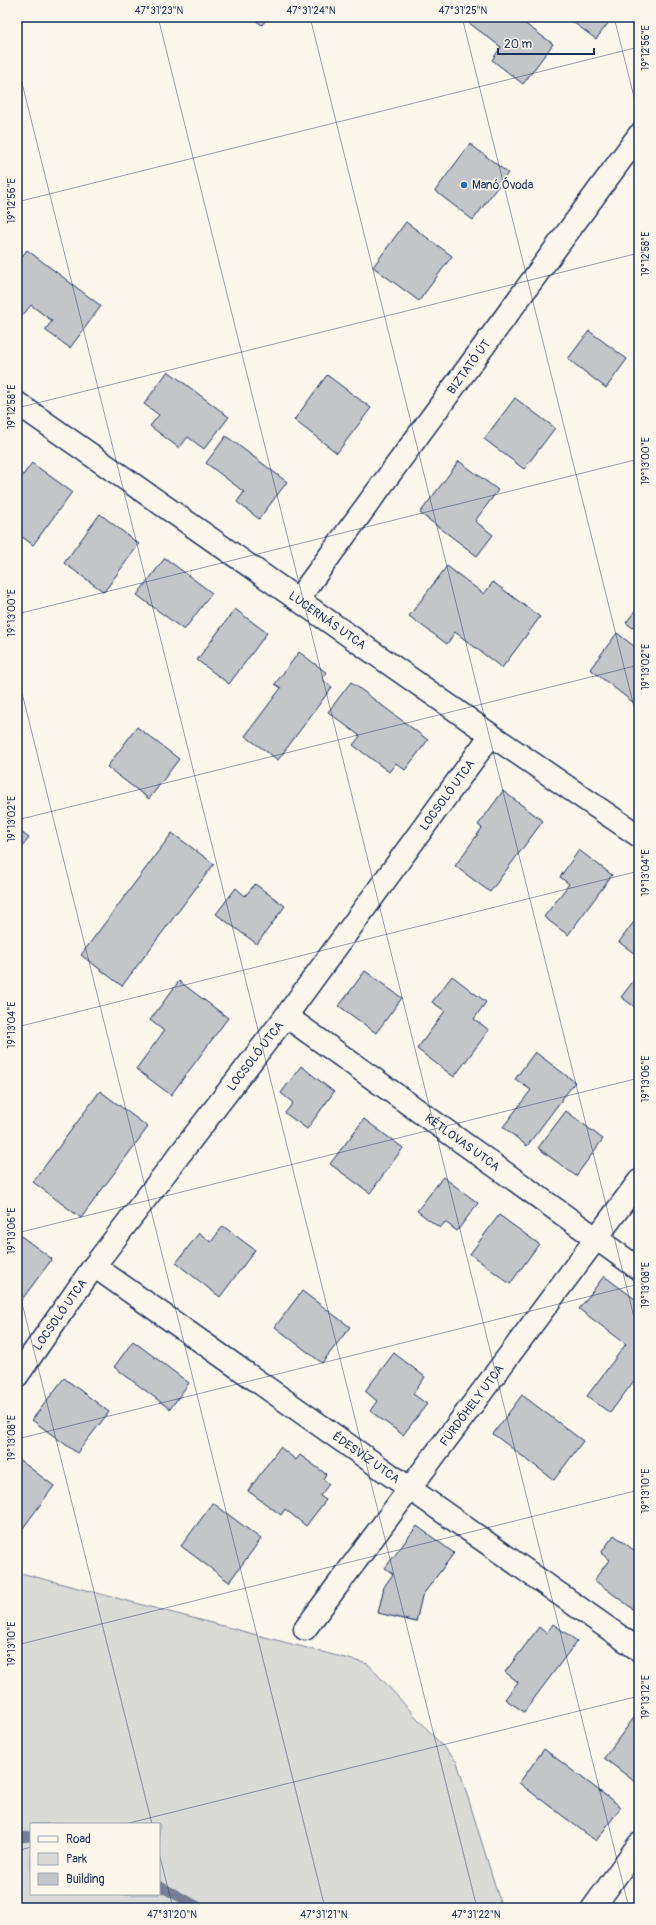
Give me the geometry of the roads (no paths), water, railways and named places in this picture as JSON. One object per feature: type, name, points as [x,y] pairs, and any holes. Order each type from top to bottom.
[{"type":"street","name":"BIZTATÓ ÚT","points":[[298,599],[639,135]]},
{"type":"street","name":"LUCERNÁS UTCA","points":[[18,406],[298,599],[491,735],[639,836]]},
{"type":"street","name":"LOCSOLÓ UTCA","points":[[17,1376],[94,1266],[286,1016],[491,735]]},
{"type":"street","name":"KÉTLOVAS UTCA","points":[[286,1016],[639,1269]]},
{"type":"street","name":"FÜRDŐHELY UTCA","points":[[305,1629],[639,1181]]},
{"type":"street","name":"ÉDESVÍZ UTCA","points":[[94,1266],[639,1650]]},
{"type":"street","points":[[593,1908],[639,1844]]},
{"type":"waterway","points":[[17,1838],[30,1836]]},
{"type":"waterway","points":[[160,1887],[201,1908]]},
{"type":"place","name":"Manó Óvoda","points":[[464,185]]}]
